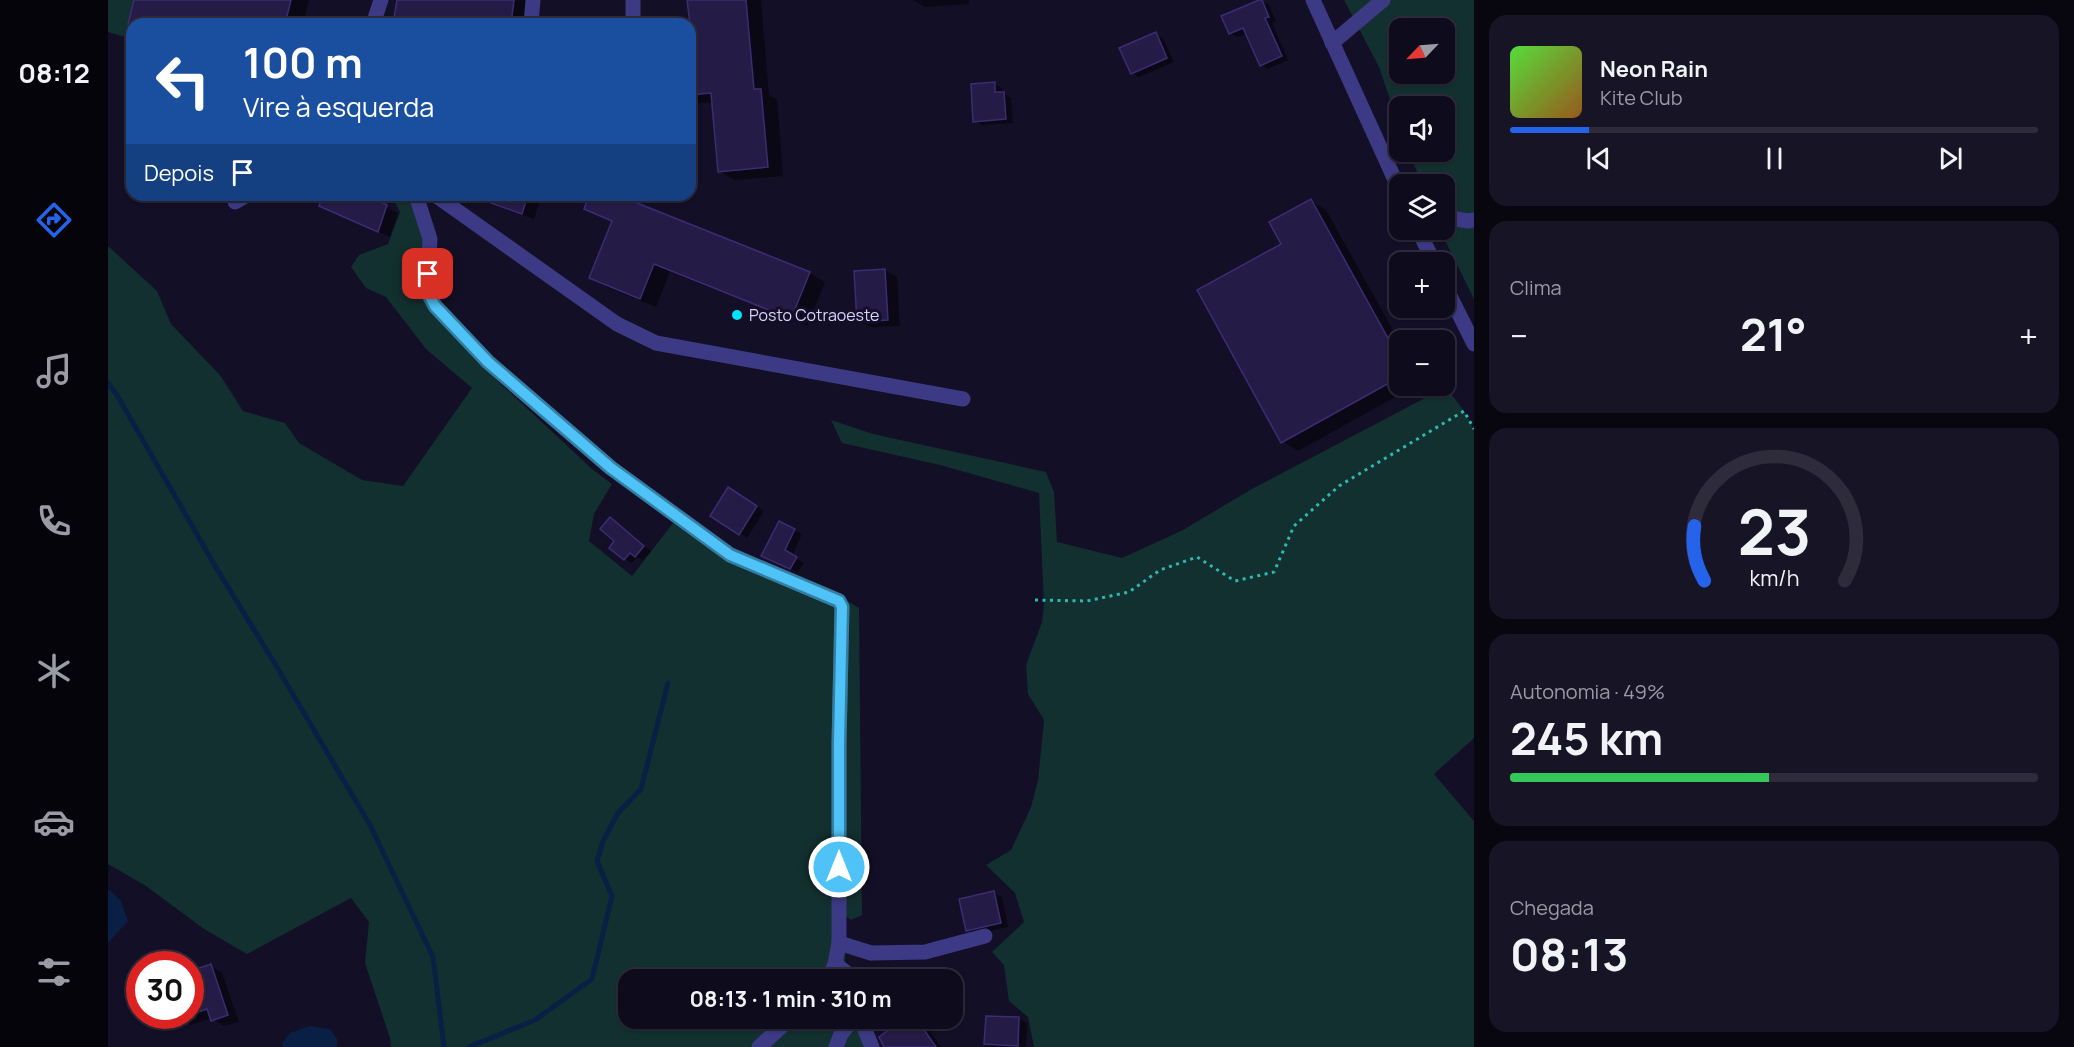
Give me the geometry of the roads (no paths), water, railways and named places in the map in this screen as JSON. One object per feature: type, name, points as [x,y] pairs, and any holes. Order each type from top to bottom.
[{"type":"street","points":[[375,18],[381,0]]},
{"type":"street","points":[[532,18],[533,0]]},
{"type":"street","points":[[633,0],[633,18]]},
{"type":"street","points":[[1313,0],[1393,174]]},
{"type":"street","points":[[1332,43],[1383,0]]},
{"type":"street","points":[[418,201],[430,239],[427,291],[435,306],[488,362],[611,468],[730,555],[839,601],[842,607],[839,943],[833,969]]},
{"type":"street","points":[[443,201],[616,324],[656,343],[963,399]]},
{"type":"street","points":[[1455,219],[1474,220]]},
{"type":"street","points":[[1455,306],[1474,344]]},
{"type":"street","points":[[839,943],[871,953],[925,952],[984,936]]},
{"type":"street","points":[[835,964],[842,969]]},
{"type":"street","points":[[759,1047],[779,1029]]},
{"type":"street","points":[[836,1047],[845,1029]]},
{"type":"street","points":[[865,1029],[872,1047]]},
{"type":"water","points":[[108,889],[121,901],[128,921],[108,943]]},
{"type":"water","points":[[310,1026],[330,1029],[337,1039],[337,1047],[283,1047],[282,1043],[290,1033]]},
{"type":"waterway","points":[[108,383],[370,825],[433,957],[444,1047]]},
{"type":"waterway","points":[[469,1047],[535,1020],[592,979],[612,896],[597,861],[603,841],[618,813],[641,789],[668,683]]},
{"type":"place","name":"Posto Cotraoeste","points":[[737,315]]}]
